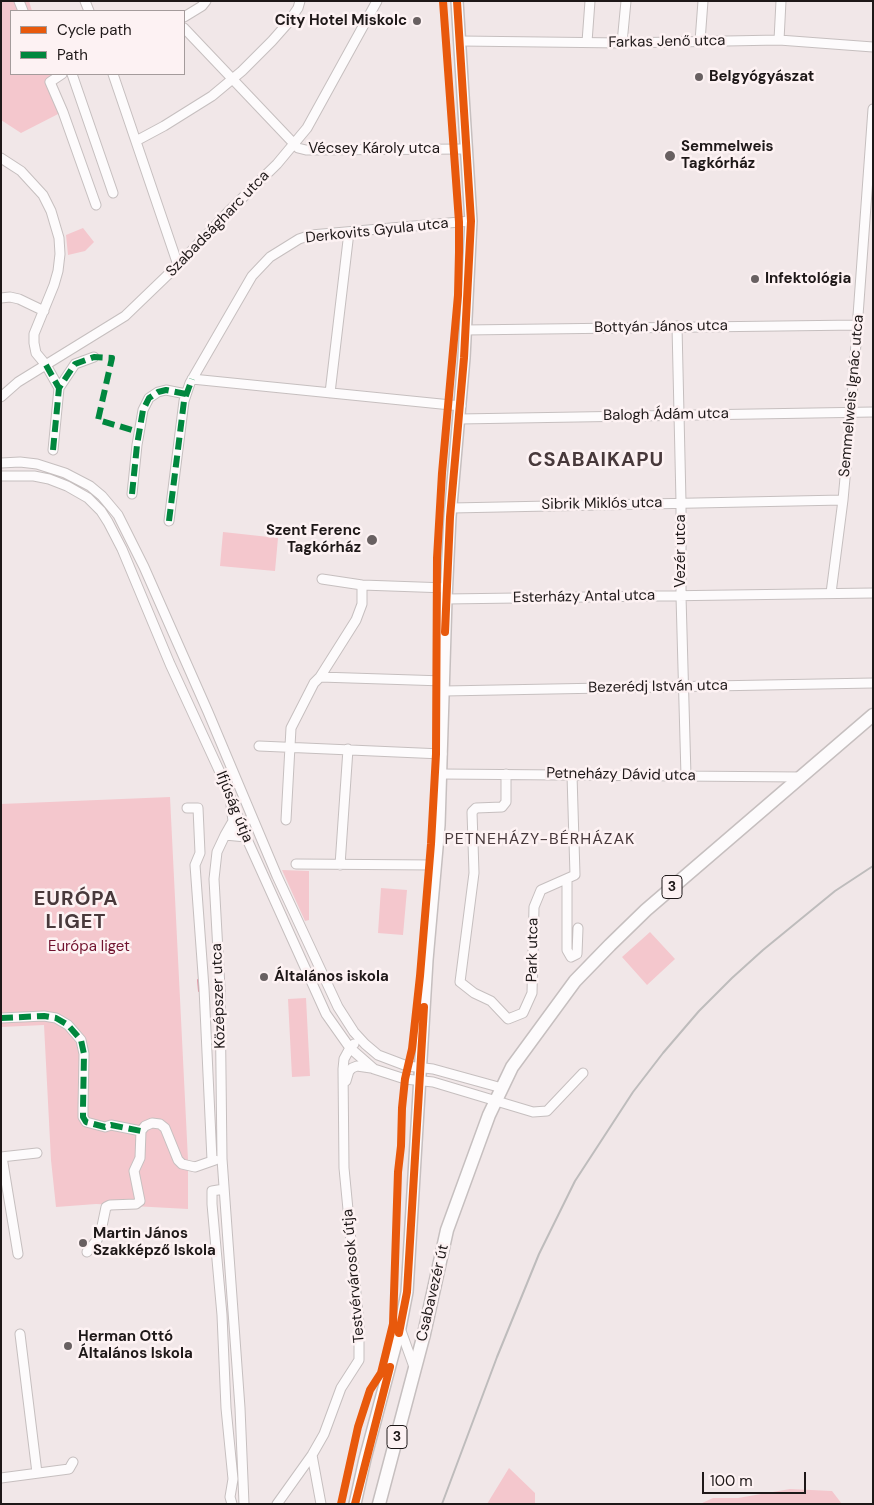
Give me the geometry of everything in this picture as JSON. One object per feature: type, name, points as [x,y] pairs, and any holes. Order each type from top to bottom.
[{"type":"main road","name":"3","points":[[502,1088],[512,1067],[574,981],[646,910],[873,715]]},
{"type":"main road","name":"Csabavezér út","points":[[379,1504],[447,1230],[478,1142],[502,1088]]},
{"type":"street","points":[[185,16],[202,6],[206,1]]},
{"type":"street","points":[[136,141],[212,96],[232,79],[287,24],[298,8],[300,1]]},
{"type":"street","name":"Szabadságharc utca","points":[[2,397],[18,382],[125,316],[178,265],[294,145],[307,128],[378,1]]},
{"type":"street","points":[[355,1504],[400,1328],[407,1292],[427,960],[439,825],[446,594],[471,221],[457,1]]},
{"type":"street","points":[[587,42],[590,1]]},
{"type":"street","points":[[622,43],[626,1]]},
{"type":"street","points":[[700,41],[703,1]]},
{"type":"street","points":[[779,40],[781,1]]},
{"type":"street","name":"Vécsey Károly utca","points":[[185,29],[298,148],[306,150],[466,149]]},
{"type":"street","name":"Farkas Jenő utca","points":[[460,41],[622,43],[779,40],[873,47]]},
{"type":"street","points":[[72,75],[113,193]]},
{"type":"street","points":[[113,75],[178,265]]},
{"type":"street","points":[[48,78],[63,112],[96,204]]},
{"type":"street","name":"Semmelweis Ignác utca","points":[[831,593],[843,500],[851,412],[871,176],[873,109]]},
{"type":"street","points":[[1,158],[22,171],[32,180],[43,195],[59,238],[58,272],[34,334],[36,353],[46,365],[59,388]]},
{"type":"street","name":"Derkovits Gyula utca","points":[[169,521],[186,394],[192,379],[252,276],[270,257],[299,239],[312,235],[471,221]]},
{"type":"street","points":[[330,393],[349,232]]},
{"type":"street","points":[[1,298],[19,299],[44,311]]},
{"type":"street","name":"Bottyán János utca","points":[[465,330],[858,325]]},
{"type":"street","name":"Vezér utca","points":[[677,326],[686,776]]},
{"type":"street","points":[[53,450],[59,388],[75,364],[94,357]]},
{"type":"street","points":[[192,379],[460,406]]},
{"type":"street","points":[[132,494],[143,410],[149,398],[158,392],[166,390],[186,394]]},
{"type":"street","name":"Balogh Ádám utca","points":[[459,420],[873,412]]},
{"type":"street","name":"Ifjúság útja","points":[[1,462],[37,464],[65,473],[90,486],[102,496],[118,515],[144,567],[237,778],[277,876],[338,1007],[359,1038],[378,1055],[408,1066],[436,1070],[502,1088]]},
{"type":"street","name":"Ifjúság útja","points":[[1,469],[6,476],[42,477],[67,486],[88,498],[101,511],[108,522],[122,549],[170,664],[194,714],[242,823],[246,837],[326,1014],[350,1048],[372,1068],[405,1079],[433,1082],[534,1112],[547,1111],[583,1073]]},
{"type":"street","name":"Sibrik Miklós utca","points":[[452,508],[843,500]]},
{"type":"street","name":"Esterházy Antal utca","points":[[322,579],[446,594],[681,596],[873,593]]},
{"type":"street","points":[[286,820],[291,728],[314,683],[320,677],[356,620],[362,604],[362,585]]},
{"type":"street","name":"Bezerédj István utca","points":[[320,677],[444,686],[683,687],[873,683]]},
{"type":"street","points":[[259,746],[442,754]]},
{"type":"street","points":[[340,865],[348,749]]},
{"type":"street","name":"Petneházy Dávid utca","points":[[441,774],[800,777]]},
{"type":"street","name":"Park utca","points":[[506,774],[506,802],[502,807],[476,808],[472,812],[474,873],[460,982],[474,993],[491,1001],[508,1019],[523,1013],[532,994],[534,907],[541,890],[567,880]]},
{"type":"street","points":[[572,775],[575,875],[567,880],[568,950],[571,957],[577,954],[578,928]]},
{"type":"street","name":"Ifjúság útja","points":[[237,778],[236,781],[261,838]]},
{"type":"street","name":"Középszer utca","points":[[230,798],[232,822],[217,852],[214,879],[220,988],[222,1159],[240,1408],[243,1500]]},
{"type":"street","name":"Középszer utca","points":[[186,808],[198,808],[200,853],[195,865],[204,988],[212,1160]]},
{"type":"street","points":[[225,835],[251,818]]},
{"type":"street","points":[[225,835],[246,837]]},
{"type":"street","points":[[296,864],[435,865]]},
{"type":"street","points":[[199,920],[216,920]]},
{"type":"street","points":[[204,988],[220,988]]},
{"type":"street","points":[[1,1018],[44,1016],[56,1018],[68,1025],[81,1040],[84,1054],[83,1108],[86,1122],[105,1127],[111,1125],[141,1131]]},
{"type":"street","name":"Testvérvárosok útja","points":[[278,1504],[312,1455],[324,1434],[341,1388],[359,1360],[359,1324],[344,1171],[343,1069],[344,1058],[359,1038]]},
{"type":"street","points":[[344,1086],[349,1071],[352,1068],[357,1066],[372,1068]]},
{"type":"street","points":[[87,1252],[97,1240],[101,1231],[106,1207],[110,1205],[136,1204],[140,1201],[134,1171],[140,1158],[141,1131],[145,1126],[160,1124],[165,1128],[178,1160],[182,1164],[195,1166],[212,1160],[222,1159]]},
{"type":"street","points":[[18,1254],[2,1157],[36,1153]]},
{"type":"street","points":[[224,1189],[212,1191],[212,1204],[222,1315],[226,1408],[233,1479],[231,1500],[243,1500]]},
{"type":"street","points":[[400,1328],[414,1359]]},
{"type":"street","points":[[20,1334],[36,1473]]},
{"type":"street","points":[[312,1455],[321,1504]]},
{"type":"street","points":[[1,1478],[69,1469],[73,1462]]},
{"type":"green space","points":[[1,1],[29,1],[32,10],[10,10],[10,75],[50,75],[62,112],[21,133],[1,120]]},
{"type":"green space","points":[[83,228],[94,242],[85,251],[68,255],[66,235]]},
{"type":"green space","points":[[223,532],[278,538],[275,571],[220,566]]},
{"type":"green space","name":"Európa liget","points":[[170,797],[188,1160],[188,1209],[96,1204],[56,1207],[51,1160],[44,1025],[1,1027],[1,804]]},
{"type":"green space","points":[[282,870],[309,871],[309,920],[305,921]]},
{"type":"green space","points":[[381,888],[407,890],[403,935],[378,933]]},
{"type":"green space","points":[[650,932],[675,959],[647,985],[622,957]]},
{"type":"green space","points":[[306,998],[310,1076],[292,1077],[288,999]]},
{"type":"green space","points":[[509,1468],[535,1493],[535,1504],[487,1504]]},
{"type":"green space","points":[[790,1489],[832,1491],[842,1504],[700,1504],[713,1498],[738,1498]]},
{"type":"waterway","points":[[198,980],[199,991]]},
{"type":"railway","points":[[442,1504],[497,1357],[539,1254],[575,1181],[633,1092],[699,1011],[732,978],[835,891],[873,866]]},
{"type":"marked path","points":[[53,450],[59,388],[75,364],[94,357],[112,358],[98,420],[139,432]]},
{"type":"marked path","points":[[46,365],[59,388]]},
{"type":"marked path","points":[[169,521],[184,401],[192,379]]},
{"type":"marked path","points":[[132,494],[143,410],[149,398],[158,392],[166,390],[186,394]]},
{"type":"marked path","points":[[1,1018],[44,1016],[56,1018],[68,1025],[81,1040],[84,1054],[83,1117],[86,1122],[105,1127],[111,1125],[141,1131]]},
{"type":"cycle path","points":[[341,1504],[358,1427],[370,1390],[381,1373],[393,1324],[402,1108],[405,1079],[412,1049],[431,844],[436,754],[437,558],[442,473],[458,295],[459,252],[459,222],[443,1]]},
{"type":"cycle path","points":[[445,632],[450,517],[464,358],[471,221],[457,1]]},
{"type":"cycle path","points":[[399,1333],[407,1292],[424,1007]]},
{"type":"cycle path","points":[[355,1504],[390,1367]]},
{"type":"place","name":"City Hotel Miskolc","points":[[417,21]]},
{"type":"place","name":"Belgyógyászat","points":[[699,77]]},
{"type":"place","name":"Semmelweis Tagkórház","points":[[670,156]]},
{"type":"place","name":"Infektológia","points":[[755,279]]},
{"type":"place","name":"Szent Ferenc Tagkórház","points":[[372,540]]},
{"type":"place","name":"Általános iskola","points":[[264,977]]},
{"type":"place","name":"Martin János Szakképző Iskola","points":[[83,1243]]},
{"type":"place","name":"Herman Ottó Általános Iskola","points":[[68,1346]]},
{"type":"district","name":"CSABAIKAPU","points":[[596,461]]},
{"type":"district","name":"PETNEHÁZY-BÉRHÁZAK","points":[[540,840]]},
{"type":"district","name":"EURÓPA LIGET","points":[[76,912]]}]
